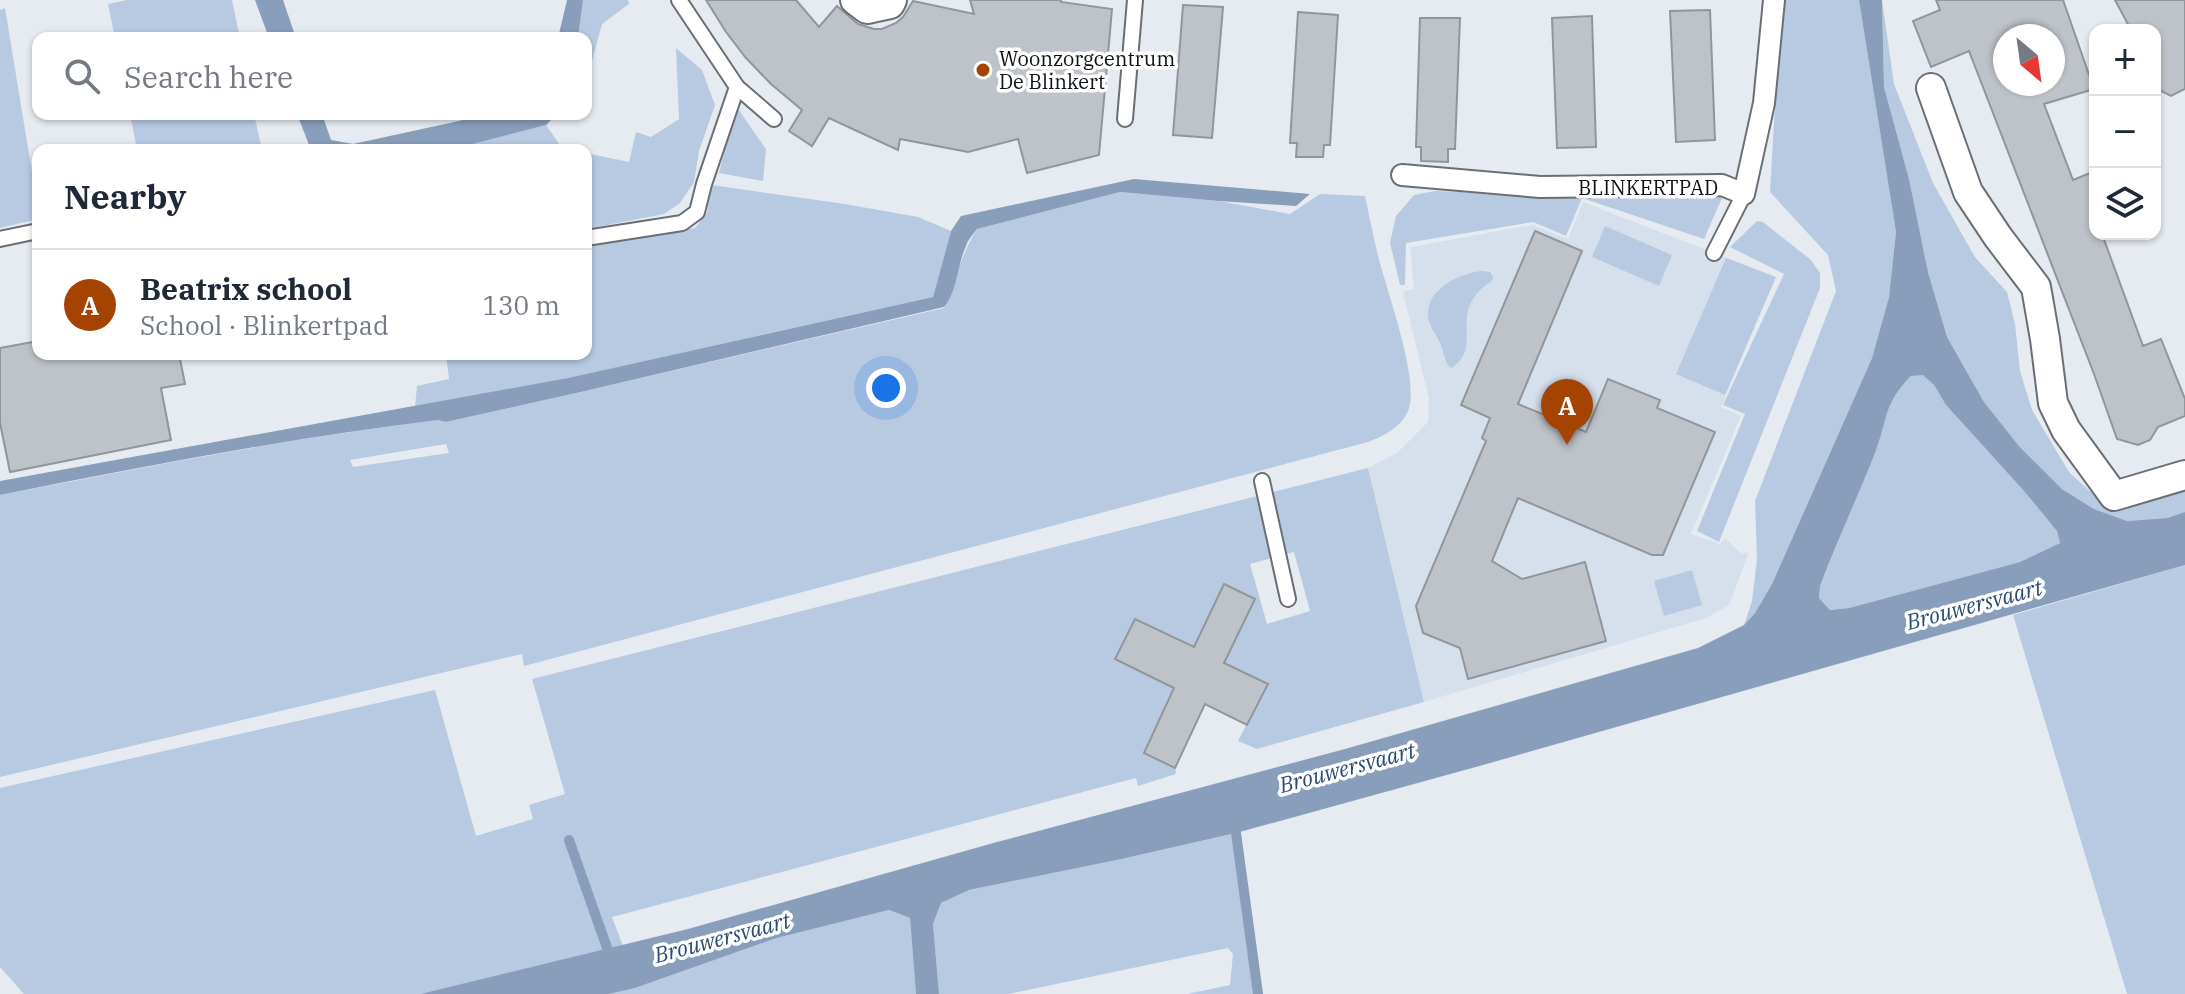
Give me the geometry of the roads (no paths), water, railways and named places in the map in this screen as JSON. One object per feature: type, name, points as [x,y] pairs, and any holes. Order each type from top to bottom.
[{"type":"street","points":[[855,0],[867,9],[890,4],[892,0]]},
{"type":"street","name":"BLINKERTPAD","points":[[1402,175],[1540,187],[1722,185],[1744,194],[1764,103],[1773,0]]},
{"type":"street","points":[[1931,88],[1968,192],[2036,287],[2053,403],[2066,430],[2114,496],[2185,475]]},
{"type":"lane","points":[[679,0],[737,87],[774,119]]},
{"type":"lane","points":[[1125,119],[1135,0]]},
{"type":"lane","points":[[592,237],[682,223],[697,212],[737,87]]},
{"type":"lane","points":[[1714,253],[1744,194]]},
{"type":"lane","points":[[0,239],[32,232]]},
{"type":"lane","points":[[1262,481],[1288,599]]},
{"type":"water","points":[[255,0],[283,0],[294,32],[267,32]]},
{"type":"water","points":[[567,0],[583,0],[579,32],[559,32]]},
{"type":"water","name":"Brouwersvaart","points":[[1859,0],[1882,0],[1884,87],[1909,179],[1928,272],[1947,337],[1984,402],[2019,446],[2062,489],[2094,509],[2127,521],[2167,518],[2185,512],[2185,565],[1236,833],[969,890],[941,903],[933,924],[939,994],[916,994],[910,918],[889,910],[777,938],[635,988],[609,994],[420,994],[688,929],[1345,749],[1698,648],[1744,625],[1772,584],[1872,358],[1889,297],[1896,232]],"holes":[[[1923,375],[1934,385],[1946,405],[2057,531],[2060,543],[2020,562],[1849,608],[1830,610],[1819,598],[1820,586],[1875,453],[1895,395],[1911,376]]]},
{"type":"water","points":[[299,120],[324,120],[331,140],[353,144],[309,144]]},
{"type":"water","points":[[463,120],[551,120],[546,125],[472,144],[353,144]]},
{"type":"water","points":[[1134,179],[1310,194],[1296,206],[1120,192],[977,229],[963,253],[952,293],[944,307],[446,422],[438,420],[273,444],[0,495],[0,481],[568,378],[933,297],[951,231],[961,216]]},
{"type":"waterway","points":[[1236,833],[1258,994]]},
{"type":"waterway","points":[[569,840],[612,962]]},
{"type":"place","name":"Woonzorgcentrum De Blinkert","points":[[983,70]]},
{"type":"place","name":"Beatrix school","points":[[1567,445]]}]
